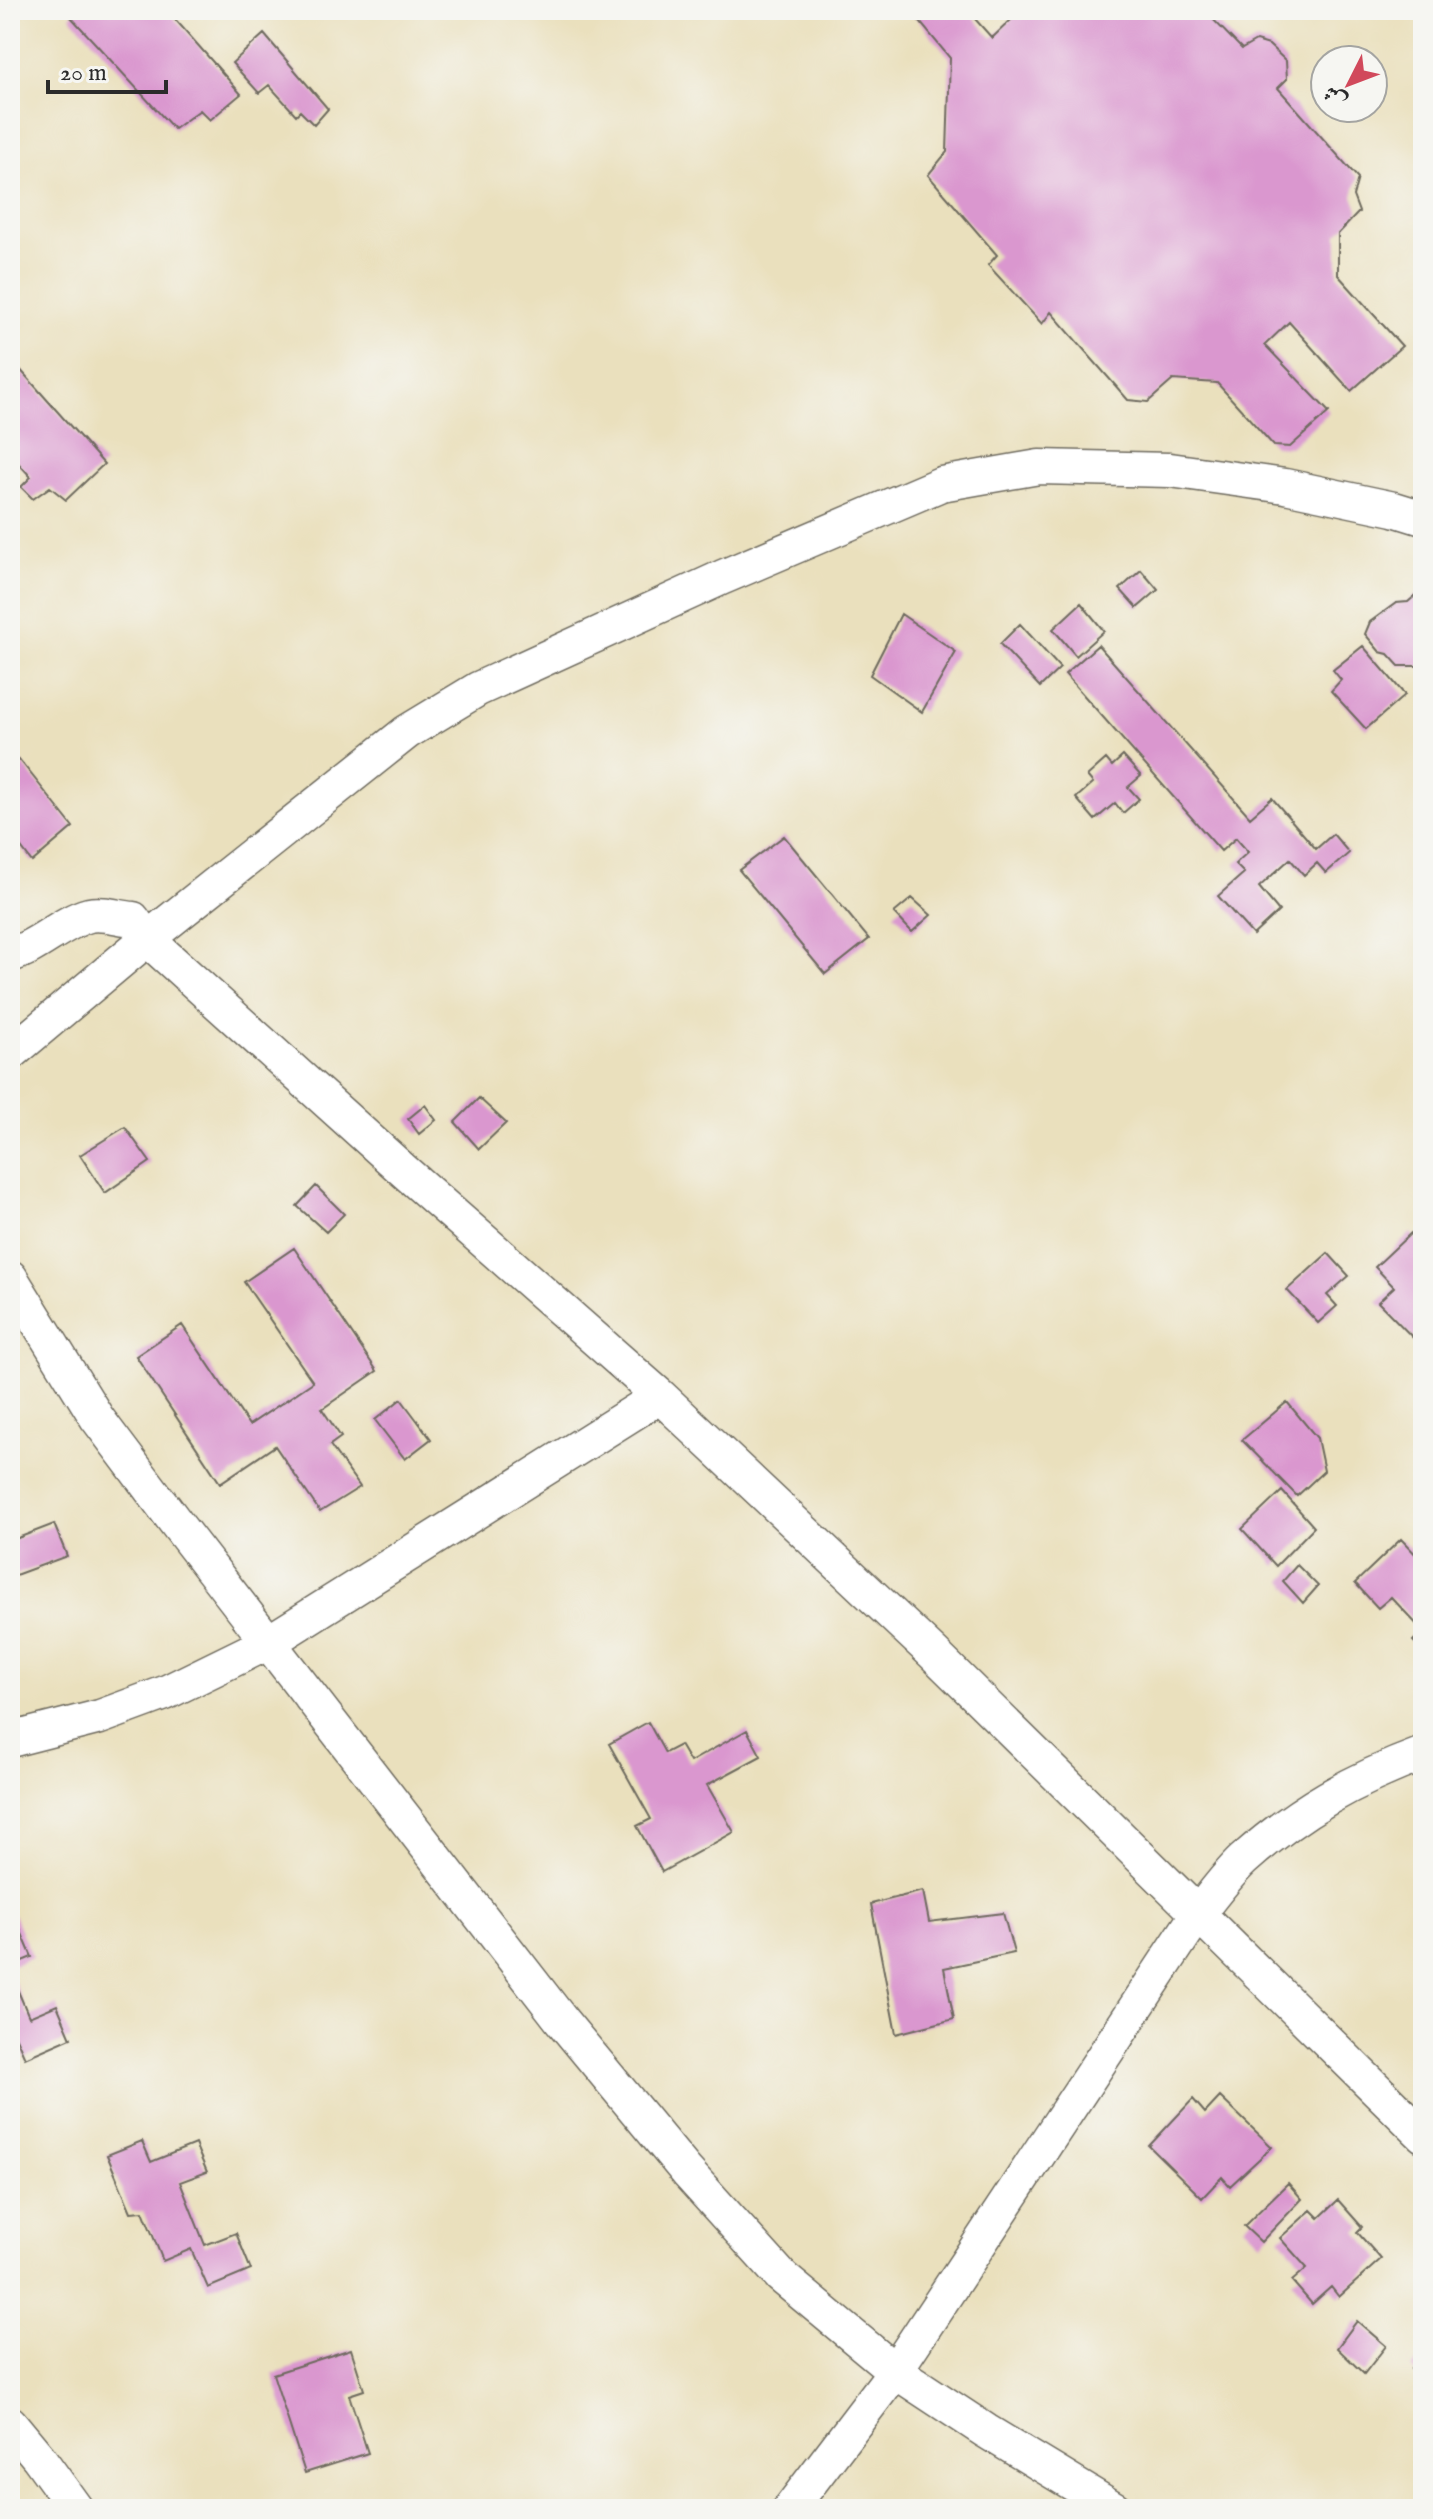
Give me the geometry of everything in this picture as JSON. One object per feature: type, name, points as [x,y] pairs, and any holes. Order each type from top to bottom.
[{"type":"street","points":[[10,1054],[147,939],[407,732],[478,689],[723,577],[941,484],[1039,467],[1170,470],[1285,486],[1423,518]]},
{"type":"street","points":[[10,955],[92,914],[133,919],[147,939],[391,1160],[660,1396],[933,1653],[1423,2135]]},
{"type":"street","points":[[10,1277],[97,1418],[562,2021],[687,2172],[782,2277],[895,2371],[986,2431],[1115,2509]]},
{"type":"street","points":[[10,1740],[100,1717],[165,1693],[269,1642],[660,1396]]},
{"type":"street","points":[[790,2509],[895,2371],[1199,1912],[1241,1862],[1302,1812],[1348,1786],[1423,1754]]},
{"type":"street","points":[[10,2423],[76,2509]]},
{"type":"building","points":[[76,10],[167,10],[241,94],[210,120],[200,110],[174,129],[70,16]]},
{"type":"building","points":[[910,10],[967,10],[992,38],[1012,19],[1004,10],[1204,10],[1242,49],[1256,41],[1269,45],[1286,61],[1287,79],[1278,88],[1358,178],[1353,196],[1359,212],[1338,234],[1338,275],[1402,346],[1351,391],[1289,322],[1265,345],[1329,412],[1290,447],[1274,446],[1217,383],[1173,380],[1148,402],[1128,400],[1051,312],[1042,324],[988,265],[997,255],[928,175],[947,152],[950,58]]},
{"type":"building","points":[[264,34],[328,109],[314,125],[300,111],[296,115],[269,85],[259,93],[232,63]]},
{"type":"building","points":[[10,358],[104,464],[66,500],[50,487],[33,499],[21,487],[31,477],[10,454]]},
{"type":"building","points":[[1141,570],[1158,590],[1137,608],[1120,589]]},
{"type":"building","points":[[1423,589],[1423,669],[1420,666],[1399,666],[1388,654],[1380,652],[1365,634],[1370,622],[1396,603],[1408,602]]},
{"type":"building","points":[[1081,603],[1104,631],[1076,656],[1053,629]]},
{"type":"building","points":[[901,614],[956,652],[922,712],[870,675]]},
{"type":"building","points":[[1020,624],[1060,668],[1040,687],[1000,644]]},
{"type":"building","points":[[1098,645],[1250,817],[1272,798],[1316,849],[1333,834],[1349,853],[1326,873],[1317,863],[1304,875],[1290,859],[1259,887],[1279,911],[1253,935],[1218,896],[1244,873],[1235,864],[1248,852],[1236,838],[1221,851],[1065,674]]},
{"type":"building","points":[[1363,646],[1405,695],[1366,729],[1331,691],[1341,680],[1333,670]]},
{"type":"building","points":[[1123,756],[1141,776],[1128,787],[1139,799],[1123,813],[1115,803],[1095,820],[1076,798],[1093,783],[1087,776],[1106,759],[1112,766]]},
{"type":"building","points":[[19,759],[73,827],[32,862],[10,833],[10,766]]},
{"type":"building","points":[[784,836],[869,939],[825,974],[739,870]]},
{"type":"building","points":[[912,898],[931,915],[912,932],[894,913]]},
{"type":"building","points":[[479,1098],[506,1123],[479,1149],[455,1122]]},
{"type":"building","points":[[425,1105],[436,1120],[419,1134],[408,1119]]},
{"type":"building","points":[[125,1127],[150,1162],[105,1193],[80,1155]]},
{"type":"building","points":[[316,1186],[344,1214],[326,1232],[297,1206]]},
{"type":"building","points":[[1411,1233],[1423,1246],[1423,1348],[1378,1302],[1394,1287],[1375,1267]]},
{"type":"building","points":[[294,1248],[377,1371],[322,1409],[341,1437],[330,1445],[360,1487],[320,1512],[275,1446],[220,1483],[136,1356],[182,1325],[249,1425],[313,1382],[244,1282]]},
{"type":"building","points":[[1328,1253],[1349,1276],[1327,1295],[1337,1306],[1318,1323],[1287,1290]]},
{"type":"building","points":[[401,1399],[431,1439],[405,1459],[375,1420]]},
{"type":"building","points":[[1287,1402],[1317,1438],[1324,1471],[1297,1496],[1242,1440]]},
{"type":"building","points":[[1282,1491],[1314,1527],[1276,1566],[1242,1529]]},
{"type":"building","points":[[54,1524],[67,1556],[10,1577],[10,1541]]},
{"type":"building","points":[[1401,1539],[1423,1562],[1423,1631],[1391,1597],[1378,1608],[1355,1583]]},
{"type":"building","points":[[1297,1565],[1318,1586],[1303,1603],[1283,1581]]},
{"type":"building","points":[[1423,1631],[1423,1651],[1413,1641]]},
{"type":"building","points":[[648,1722],[665,1753],[680,1745],[690,1762],[747,1730],[761,1756],[707,1785],[734,1832],[662,1872],[637,1826],[651,1819],[609,1744]]},
{"type":"building","points":[[923,1891],[929,1922],[1003,1913],[1014,1953],[944,1968],[954,2019],[896,2034],[871,1904]]},
{"type":"building","points":[[14,1915],[32,1957],[10,1966],[10,1917]]},
{"type":"building","points":[[10,1972],[29,2017],[57,2005],[71,2038],[25,2058],[10,2024]]},
{"type":"building","points":[[1220,2097],[1272,2147],[1230,2186],[1222,2177],[1202,2198],[1149,2146],[1193,2099],[1205,2113]]},
{"type":"building","points":[[142,2141],[151,2162],[195,2144],[207,2172],[180,2182],[205,2245],[236,2233],[251,2270],[208,2288],[191,2249],[163,2261],[143,2211],[131,2212],[107,2155]]},
{"type":"building","points":[[1288,2183],[1302,2199],[1261,2242],[1244,2226]]},
{"type":"building","points":[[1338,2200],[1362,2227],[1357,2232],[1381,2259],[1339,2297],[1331,2287],[1312,2304],[1292,2281],[1307,2268],[1280,2238],[1311,2210],[1319,2218]]},
{"type":"building","points":[[1357,2321],[1386,2346],[1364,2374],[1337,2348]]},
{"type":"building","points":[[351,2349],[364,2390],[349,2395],[368,2453],[305,2473],[273,2374]]},
{"type":"building","points":[[1423,2357],[1423,2381],[1411,2369]]}]
